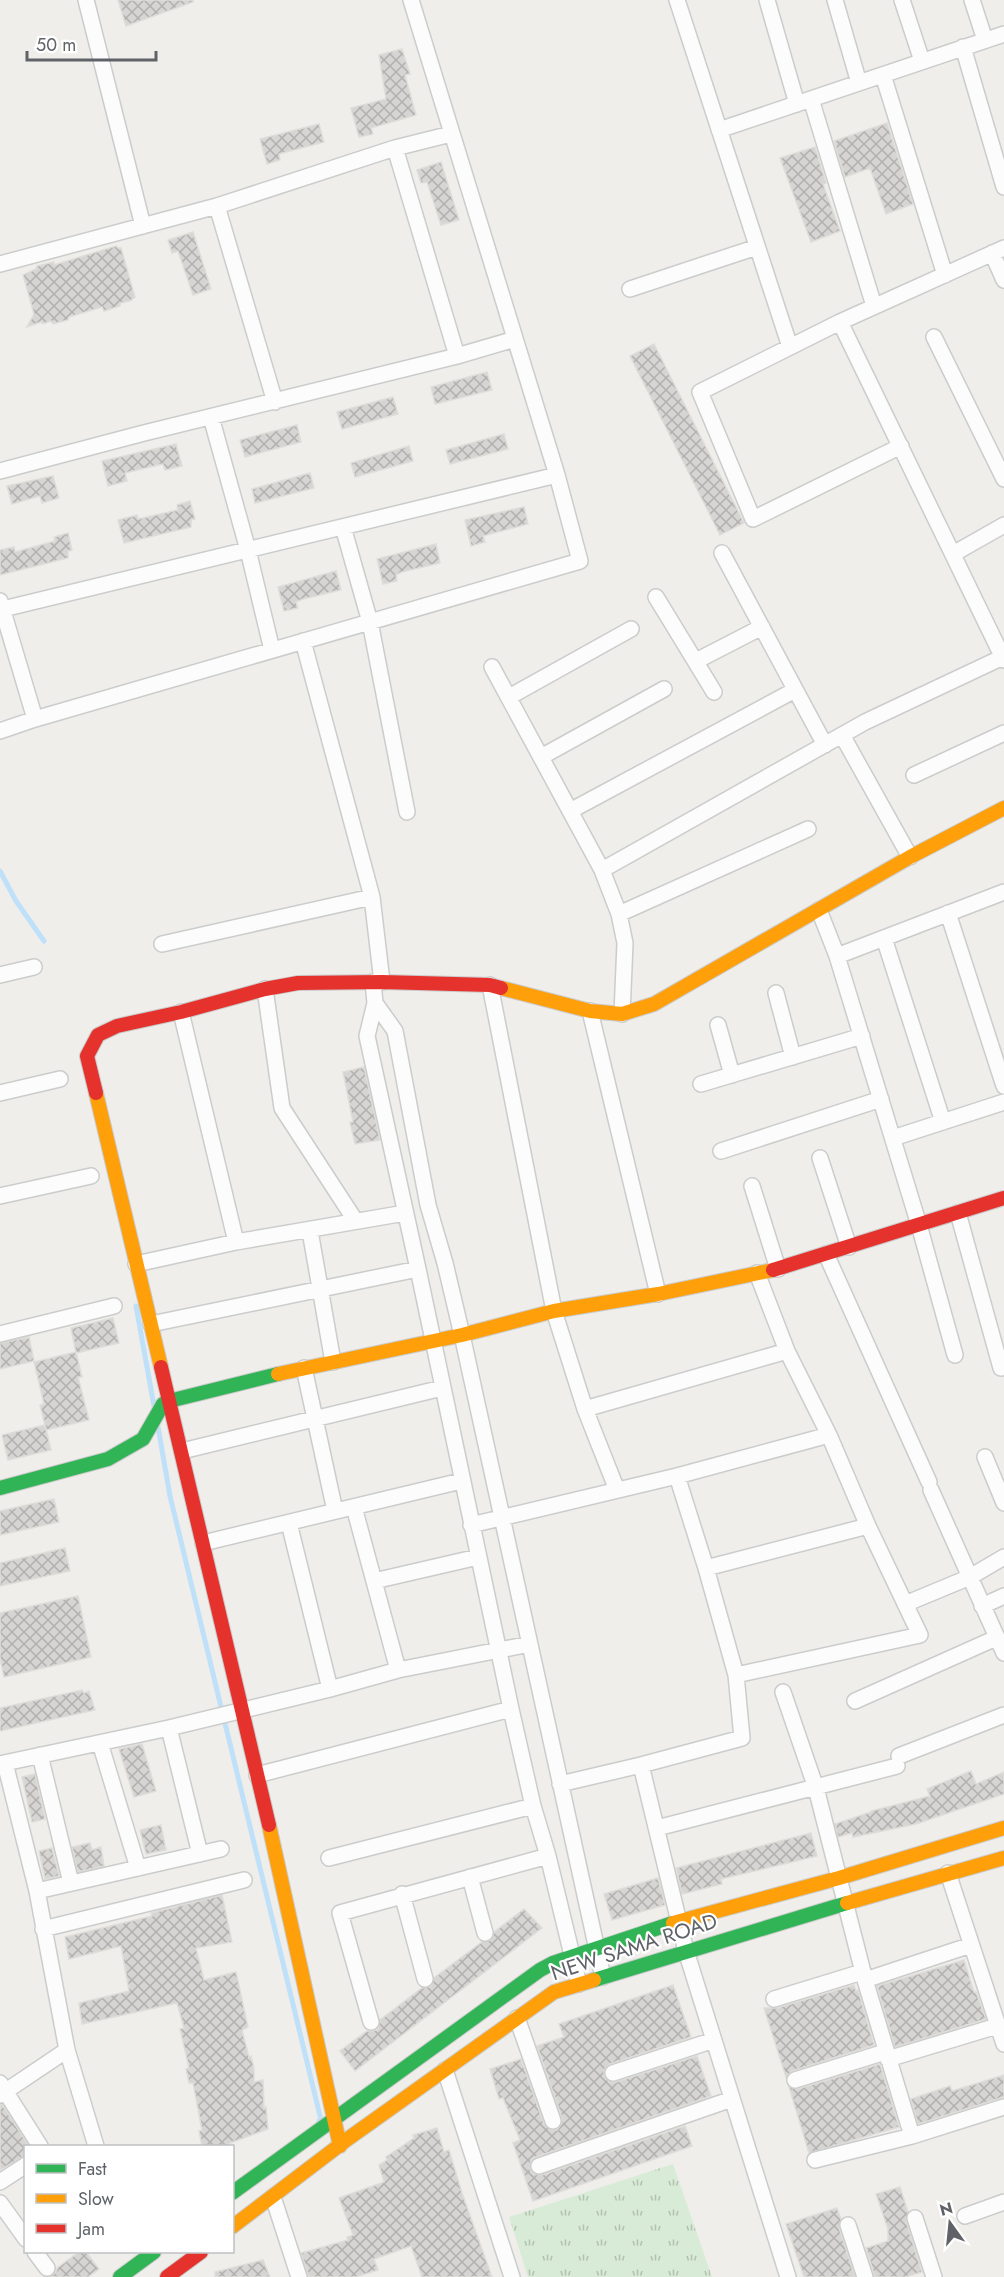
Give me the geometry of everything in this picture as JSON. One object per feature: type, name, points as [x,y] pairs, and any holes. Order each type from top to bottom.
[{"type":"street","points":[[86,0],[143,226]]},
{"type":"street","points":[[0,731],[580,561],[557,475],[411,0]]},
{"type":"street","points":[[677,0],[790,347]]},
{"type":"street","points":[[767,0],[874,306]]},
{"type":"street","points":[[835,0],[859,83]]},
{"type":"street","points":[[902,0],[922,61]]},
{"type":"street","points":[[972,0],[985,40]]},
{"type":"street","points":[[720,130],[1004,34]]},
{"type":"street","points":[[963,47],[1004,187]]},
{"type":"street","points":[[883,75],[945,275]]},
{"type":"street","points":[[0,264],[217,206],[395,148],[451,134]]},
{"type":"street","points":[[395,148],[457,356]]},
{"type":"street","points":[[217,206],[275,402]]},
{"type":"street","points":[[630,289],[757,247]]},
{"type":"street","points":[[901,446],[753,519],[700,392],[840,322],[998,251],[1004,280]]},
{"type":"street","points":[[602,870],[865,722],[1003,658],[840,322]]},
{"type":"street","points":[[934,337],[1004,479]]},
{"type":"street","points":[[0,471],[457,356],[515,339]]},
{"type":"street","points":[[211,417],[248,550],[272,650]]},
{"type":"street","points":[[35,719],[2,605],[248,550],[557,475]]},
{"type":"street","points":[[953,554],[1004,525]]},
{"type":"street","points":[[343,527],[370,622],[407,812]]},
{"type":"street","points":[[722,554],[825,745]]},
{"type":"street","points":[[656,597],[714,692]]},
{"type":"street","points":[[696,662],[762,627]]},
{"type":"street","points":[[509,697],[632,629]]},
{"type":"street","points":[[303,641],[372,897],[377,982],[375,1004],[367,1036],[511,1709],[533,1806],[548,1856],[579,1984]]},
{"type":"street","points":[[492,667],[602,870],[619,915],[626,943],[622,1014]]},
{"type":"street","points":[[541,757],[664,689]]},
{"type":"street","points":[[570,811],[795,690]]},
{"type":"street","points":[[914,775],[1004,733]]},
{"type":"street","points":[[842,735],[910,857]]},
{"type":"street","points":[[340,2146],[257,1775],[237,1710],[182,1451],[166,1402],[151,1324],[87,1056],[98,1035],[117,1026],[298,983],[377,982],[490,985],[590,1011],[622,1014],[654,1004],[910,857],[1004,808]]},
{"type":"street","points":[[619,915],[808,829]]},
{"type":"street","points":[[837,956],[1004,892]]},
{"type":"street","points":[[162,944],[372,897]]},
{"type":"street","points":[[819,910],[837,956],[862,1036],[919,1225],[955,1355]]},
{"type":"street","points":[[948,913],[1004,1086]]},
{"type":"street","points":[[884,938],[943,1122]]},
{"type":"street","points":[[0,975],[34,967]]},
{"type":"street","points":[[490,985],[554,1311],[585,1409],[616,1490]]},
{"type":"street","points":[[265,989],[282,1108],[355,1220]]},
{"type":"street","points":[[776,993],[793,1057]]},
{"type":"street","points":[[375,1004],[395,1031],[428,1205],[462,1335],[603,1977]]},
{"type":"street","points":[[590,1011],[658,1294]]},
{"type":"street","points":[[181,1012],[236,1242]]},
{"type":"street","points":[[718,1025],[732,1075]]},
{"type":"street","points":[[701,1084],[862,1036]]},
{"type":"street","points":[[0,1093],[60,1079]]},
{"type":"street","points":[[722,1152],[881,1099]]},
{"type":"street","points":[[893,1138],[1004,1102]]},
{"type":"street","points":[[820,1158],[849,1247]]},
{"type":"street","points":[[0,1196],[91,1176]]},
{"type":"street","points":[[752,1186],[778,1269]]},
{"type":"street","points":[[0,1488],[108,1459],[143,1439],[166,1402],[304,1368],[462,1335],[554,1311],[658,1294],[778,1269],[1004,1198]]},
{"type":"street","points":[[136,1264],[236,1242],[310,1231],[355,1220],[405,1212]]},
{"type":"street","points":[[957,1213],[1001,1368]]},
{"type":"street","points":[[310,1231],[333,1362]]},
{"type":"street","points":[[826,1254],[1004,1653]]},
{"type":"street","points":[[151,1324],[418,1269]]},
{"type":"street","points":[[736,1675],[920,1635],[867,1526],[830,1435],[787,1351],[757,1273]]},
{"type":"street","points":[[0,1334],[114,1306]]},
{"type":"street","points":[[585,1409],[787,1351]]},
{"type":"street","points":[[304,1368],[335,1511]]},
{"type":"street","points":[[182,1451],[442,1388]]},
{"type":"street","points":[[471,1525],[677,1476],[830,1435]]},
{"type":"street","points":[[985,1457],[1004,1503]]},
{"type":"street","points":[[560,1784],[742,1738],[736,1675],[677,1476]]},
{"type":"street","points":[[203,1543],[462,1482]]},
{"type":"street","points":[[354,1507],[398,1670]]},
{"type":"street","points":[[289,1523],[330,1689]]},
{"type":"street","points":[[706,1568],[867,1526]]},
{"type":"street","points":[[374,1581],[478,1557]]},
{"type":"street","points":[[905,1604],[969,1577],[1004,1557]]},
{"type":"street","points":[[982,1606],[1004,1596]]},
{"type":"street","points":[[855,1701],[996,1638]]},
{"type":"street","points":[[96,2145],[67,2050],[37,1891],[2,1763],[169,1728],[398,1670],[530,1644]]},
{"type":"street","points":[[783,1692],[816,1788],[863,1976],[912,2136]]},
{"type":"street","points":[[257,1775],[511,1709]]},
{"type":"street","points":[[657,1828],[816,1788],[898,1761],[1004,1714]]},
{"type":"street","points":[[169,1728],[200,1854]]},
{"type":"street","points":[[100,1743],[138,1868]]},
{"type":"street","points":[[40,1755],[72,1883]]},
{"type":"street","points":[[641,1765],[686,1951],[788,2277]]},
{"type":"street","points":[[329,1858],[533,1806]]},
{"type":"street","name":"NEW SAMA ROAD","points":[[234,2192],[540,1970],[597,1947],[680,1921],[839,1878],[1004,1828]]},
{"type":"street","points":[[37,1891],[220,1849]]},
{"type":"street","points":[[371,2022],[340,1912],[548,1856]]},
{"type":"street","name":"NEW SAMA ROAD","points":[[234,2226],[554,1992],[846,1903],[1004,1858]]},
{"type":"street","points":[[948,1873],[971,1945],[997,1999],[997,2026],[1004,2044]]},
{"type":"street","points":[[470,1877],[485,1933]]},
{"type":"street","points":[[43,1929],[244,1880]]},
{"type":"street","points":[[402,1894],[424,1979]]},
{"type":"street","points":[[774,1999],[971,1945]]},
{"type":"street","points":[[517,2018],[553,2121]]},
{"type":"street","points":[[795,2080],[997,2026]]},
{"type":"street","points":[[613,2073],[714,2040]]},
{"type":"street","points":[[39,2145],[2,2089],[67,2050]]},
{"type":"street","points":[[445,2070],[512,2277]]},
{"type":"street","points":[[539,2166],[732,2099]]},
{"type":"street","points":[[815,2160],[912,2136],[1004,2107]]},
{"type":"street","points":[[0,2182],[24,2166]]},
{"type":"street","points":[[273,2197],[299,2277]]},
{"type":"street","points":[[965,2216],[1004,2202]]},
{"type":"street","points":[[0,2204],[24,2236]]},
{"type":"street","points":[[915,2218],[934,2277]]},
{"type":"street","points":[[848,2225],[865,2277]]},
{"type":"street","points":[[36,2253],[47,2268]]},
{"type":"street","points":[[128,2253],[129,2274]]},
{"type":"street","points":[[129,2274],[153,2253]]},
{"type":"street","points":[[167,2277],[200,2253]]},
{"type":"green space","points":[[673,2164],[712,2277],[528,2277],[509,2217]]},
{"type":"building","points":[[118,0],[193,0],[193,2],[126,26]]},
{"type":"building","points":[[402,49],[410,74],[405,75],[416,115],[371,128],[373,134],[359,137],[351,108],[386,99],[379,55]]},
{"type":"building","points":[[887,123],[913,204],[886,214],[870,168],[845,177],[834,141]]},
{"type":"building","points":[[319,124],[324,142],[279,154],[280,160],[267,164],[260,139]]},
{"type":"building","points":[[815,147],[826,183],[823,184],[840,231],[811,242],[780,158]]},
{"type":"building","points":[[441,162],[459,220],[441,225],[427,182],[421,183],[417,170]]},
{"type":"building","points":[[193,232],[211,289],[193,295],[178,251],[172,253],[168,240]]},
{"type":"building","points":[[116,246],[121,248],[135,297],[130,301],[120,303],[120,306],[104,311],[102,307],[53,324],[51,321],[43,324],[41,322],[27,327],[34,314],[23,275],[36,269],[37,266],[54,262],[54,265]]},
{"type":"building","points":[[654,344],[744,523],[720,535],[630,356]]},
{"type":"building","points":[[487,372],[492,390],[435,404],[431,387]]},
{"type":"building","points":[[393,397],[398,414],[342,429],[337,412]]},
{"type":"building","points":[[297,425],[301,442],[245,457],[240,440]]},
{"type":"building","points":[[504,434],[508,449],[450,464],[446,450]]},
{"type":"building","points":[[176,444],[182,466],[165,470],[163,464],[125,473],[127,481],[108,486],[102,461]]},
{"type":"building","points":[[409,446],[413,461],[355,477],[351,463]]},
{"type":"building","points":[[310,473],[314,488],[255,503],[252,489]]},
{"type":"building","points":[[53,476],[59,498],[42,503],[40,496],[12,504],[7,486]]},
{"type":"building","points":[[190,501],[195,519],[191,520],[191,527],[124,543],[118,520],[137,515],[138,519],[178,510],[177,505]]},
{"type":"building","points":[[524,507],[528,524],[483,536],[485,542],[471,546],[465,520]]},
{"type":"building","points":[[68,533],[72,550],[68,551],[68,558],[0,575],[0,550],[14,547],[15,552],[55,541],[54,537]]},
{"type":"building","points":[[436,544],[440,563],[402,572],[396,575],[397,581],[383,584],[377,559]]},
{"type":"building","points":[[336,571],[341,590],[303,599],[296,602],[298,608],[284,611],[278,587]]},
{"type":"building","points":[[364,1067],[380,1140],[355,1144],[343,1072]]},
{"type":"building","points":[[113,1318],[119,1343],[76,1353],[71,1328]]},
{"type":"building","points":[[29,1337],[34,1361],[0,1369],[0,1343]]},
{"type":"building","points":[[76,1352],[82,1377],[78,1377],[89,1420],[46,1430],[40,1405],[44,1404],[34,1362]]},
{"type":"building","points":[[45,1425],[51,1450],[8,1460],[2,1435]]},
{"type":"building","points":[[54,1499],[59,1522],[0,1535],[0,1511]]},
{"type":"building","points":[[65,1548],[70,1571],[0,1586],[0,1563]]},
{"type":"building","points":[[78,1596],[91,1657],[4,1677],[0,1658],[0,1613]]},
{"type":"building","points":[[82,1690],[84,1693],[89,1691],[95,1710],[0,1731],[0,1708]]},
{"type":"building","points":[[142,1744],[156,1791],[134,1797],[119,1749]]},
{"type":"building","points":[[971,1771],[976,1784],[1004,1772],[1004,1794],[916,1824],[853,1837],[852,1833],[838,1837],[835,1824],[871,1811],[930,1796],[927,1789]]},
{"type":"building","points":[[35,1774],[45,1819],[32,1822],[22,1777]]},
{"type":"building","points":[[161,1825],[166,1850],[146,1854],[140,1830]]},
{"type":"building","points":[[811,1833],[817,1856],[721,1879],[722,1884],[682,1894],[676,1868]]},
{"type":"building","points":[[90,1843],[92,1850],[101,1847],[104,1866],[78,1872],[72,1847]]},
{"type":"building","points":[[52,1848],[59,1876],[45,1879],[39,1851]]},
{"type":"building","points":[[658,1878],[665,1905],[612,1920],[604,1894]]},
{"type":"building","points":[[222,1895],[232,1942],[196,1948],[204,1980],[236,1972],[248,2027],[242,2030],[254,2068],[254,2082],[263,2080],[264,2108],[266,2107],[268,2129],[228,2145],[202,2145],[199,2131],[202,2130],[193,2083],[189,2083],[186,2069],[189,2068],[180,2029],[184,2028],[177,2003],[82,2024],[79,2003],[129,1991],[121,1946],[69,1959],[65,1937],[152,1916],[151,1913]]},
{"type":"building","points":[[524,1909],[542,1928],[355,2071],[340,2051],[367,2031],[378,2029],[380,2020],[422,1988],[431,1986],[434,1978],[482,1942],[491,1940],[494,1932]]},
{"type":"building","points":[[964,1960],[974,1992],[976,1992],[986,2019],[895,2047],[877,1986]]},
{"type":"building","points":[[673,1985],[691,2037],[610,2064],[604,2070],[604,2077],[610,2082],[616,2082],[697,2056],[711,2096],[536,2157],[531,2160],[530,2169],[533,2174],[542,2175],[685,2126],[692,2146],[533,2201],[513,2143],[520,2140],[503,2098],[499,2099],[490,2069],[521,2059],[544,2124],[551,2130],[557,2130],[562,2123],[562,2118],[537,2046],[564,2037],[559,2024]]},
{"type":"building","points":[[854,1985],[856,1991],[858,1990],[874,2045],[792,2071],[786,2077],[764,2008],[777,2008]]},
{"type":"building","points":[[880,2064],[899,2127],[809,2153],[789,2087],[798,2089]]},
{"type":"building","points":[[1004,2075],[1004,2097],[918,2124],[911,2099],[950,2086],[952,2091]]},
{"type":"building","points":[[2,2104],[28,2145],[24,2145],[24,2156],[0,2170],[0,2105]]},
{"type":"building","points":[[437,2128],[444,2152],[449,2150],[492,2277],[422,2277],[411,2246],[374,2259],[378,2270],[356,2277],[309,2277],[301,2253],[348,2240],[347,2237],[353,2235],[339,2198],[384,2182],[379,2165],[387,2160],[386,2157],[414,2138],[413,2135]]},
{"type":"building","points":[[900,2187],[908,2212],[906,2221],[922,2272],[905,2277],[875,2277],[866,2248],[888,2241],[888,2229],[876,2194]]},
{"type":"building","points":[[837,2208],[841,2219],[839,2228],[855,2277],[804,2277],[786,2224]]},
{"type":"building","points":[[78,2253],[87,2253],[99,2269],[88,2277],[50,2277],[57,2268]]},
{"type":"building","points":[[263,2260],[270,2277],[215,2277],[215,2272]]},
{"type":"waterway","points":[[0,871],[16,901],[44,941]]},
{"type":"waterway","points":[[136,1306],[154,1406]]},
{"type":"waterway","points":[[158,1427],[170,1496],[321,2120],[319,2121]]},
{"type":"traffic: fast","points":[[0,1488],[108,1459],[143,1439],[163,1404],[169,1401],[278,1374]]},
{"type":"traffic: fast","points":[[594,1980],[847,1903]]},
{"type":"traffic: fast","points":[[234,2192],[540,1970],[553,1963],[673,1923]]},
{"type":"traffic: fast","points":[[120,2277],[153,2253]]},
{"type":"traffic: slow","points":[[501,988],[590,1011],[622,1014],[654,1004],[910,857],[1004,808]]},
{"type":"traffic: slow","points":[[96,1093],[161,1367]]},
{"type":"traffic: slow","points":[[278,1374],[462,1335],[554,1311],[658,1294],[773,1270]]},
{"type":"traffic: slow","points":[[269,1825],[340,2146]]},
{"type":"traffic: slow","points":[[673,1923],[839,1878],[1004,1828]]},
{"type":"traffic: slow","points":[[847,1903],[1004,1858]]},
{"type":"traffic: slow","points":[[234,2225],[349,2138],[554,1992],[594,1980]]},
{"type":"traffic: jam","points":[[96,1093],[87,1056],[98,1035],[117,1026],[298,983],[382,982],[490,985],[501,988]]},
{"type":"traffic: jam","points":[[773,1270],[1004,1198]]},
{"type":"traffic: jam","points":[[161,1367],[269,1825]]},
{"type":"traffic: jam","points":[[167,2277],[200,2253]]}]
